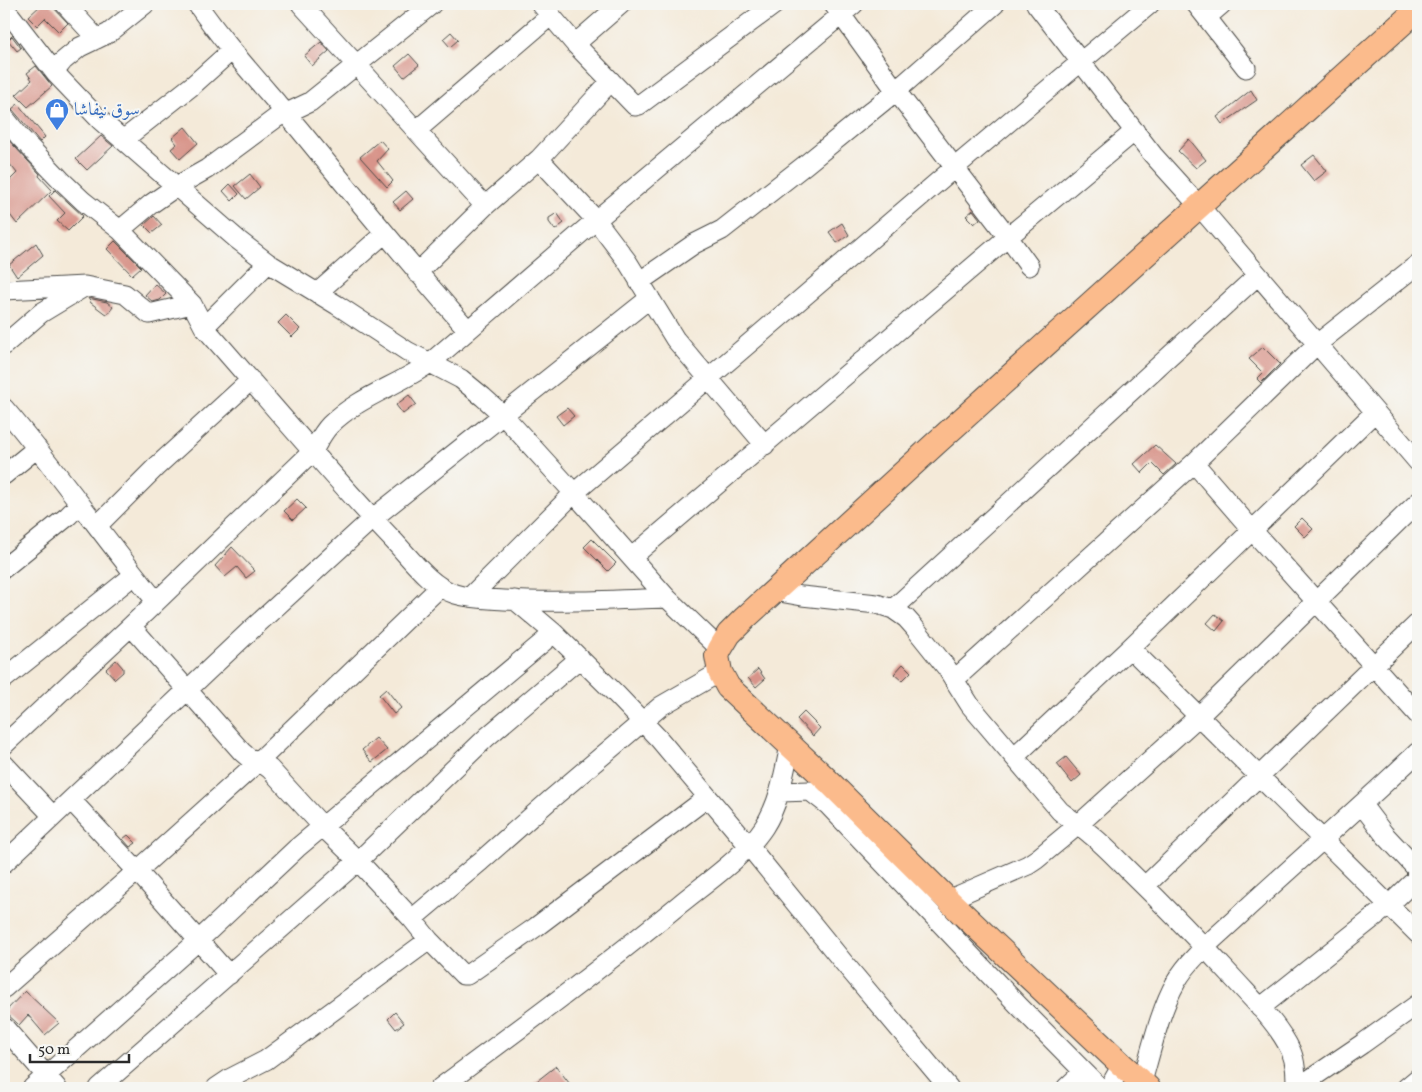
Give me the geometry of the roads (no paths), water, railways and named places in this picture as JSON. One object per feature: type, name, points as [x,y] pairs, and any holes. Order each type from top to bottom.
[{"type":"main road","points":[[1145,1085],[948,900],[728,687],[720,660],[729,634],[774,591],[1418,9]]},
{"type":"street","points":[[65,4],[97,39]]},
{"type":"street","points":[[55,71],[80,46],[109,32],[145,4]]},
{"type":"street","points":[[197,4],[232,50],[417,273],[468,330]]},
{"type":"street","points":[[301,4],[485,206]]},
{"type":"street","points":[[576,44],[621,4]]},
{"type":"street","points":[[416,130],[546,10],[633,105],[639,105],[776,4]]},
{"type":"street","points":[[639,282],[694,244],[722,230],[896,91],[995,4]]},
{"type":"street","points":[[1036,4],[1153,155],[1200,207],[1418,462]]},
{"type":"street","points":[[470,597],[574,493],[954,168],[1150,4]]},
{"type":"street","points":[[1222,4],[1201,10],[1246,68]]},
{"type":"street","points":[[120,230],[151,204],[207,169],[276,118],[310,102],[425,6]]},
{"type":"street","points":[[7,736],[131,626],[313,451],[329,426],[350,408],[430,364],[842,7],[896,91],[1029,266]]},
{"type":"street","points":[[13,10],[55,71],[94,114],[214,220],[268,263],[407,351],[470,385],[502,415],[574,493],[632,557],[720,660],[643,721],[412,919]]},
{"type":"street","points":[[123,140],[193,85],[232,50]]},
{"type":"street","points":[[417,273],[485,206],[540,159],[611,81]]},
{"type":"street","points":[[4,117],[20,137],[61,180],[83,201],[120,230],[192,304],[204,327],[372,519],[440,587],[455,594],[470,597],[515,600],[570,601],[667,598]]},
{"type":"street","points":[[632,557],[1135,131]]},
{"type":"street","points":[[540,159],[596,220],[627,262],[675,339],[765,445]]},
{"type":"street","points":[[317,293],[385,233]]},
{"type":"street","points":[[204,327],[268,263]]},
{"type":"street","points":[[954,680],[1194,463],[1317,344],[1418,264]]},
{"type":"street","points":[[892,609],[1258,275]]},
{"type":"street","points":[[4,290],[85,286],[125,294],[149,314],[192,304]]},
{"type":"street","points":[[4,345],[41,314],[85,286]]},
{"type":"street","points":[[4,863],[372,519],[650,298]]},
{"type":"street","points":[[97,526],[156,467],[251,380]]},
{"type":"street","points":[[4,408],[38,448],[134,575],[156,601]]},
{"type":"street","points":[[1014,757],[1375,412]]},
{"type":"street","points":[[4,475],[38,448]]},
{"type":"street","points":[[1194,463],[1418,714]]},
{"type":"street","points":[[948,900],[1028,865],[1078,825],[1199,716],[1418,502]]},
{"type":"street","points":[[4,568],[80,504]]},
{"type":"street","points":[[4,679],[134,575]]},
{"type":"street","points":[[4,988],[259,761],[440,587]]},
{"type":"street","points":[[774,591],[877,604],[892,609],[906,618],[939,658],[970,705],[1060,811],[1090,834],[1145,886],[1260,1008],[1280,1033],[1290,1050],[1294,1060],[1297,1088],[1355,1050],[1418,1004]]},
{"type":"street","points":[[515,600],[554,633],[643,721],[949,1088]]},
{"type":"street","points":[[1145,886],[1418,623]]},
{"type":"street","points":[[131,626],[242,752],[270,769],[412,919],[429,940],[461,973],[467,975],[536,928],[708,797]]},
{"type":"street","points":[[32,1088],[52,1082],[290,854],[554,633]]},
{"type":"street","points":[[1130,648],[1418,934]]},
{"type":"street","points":[[99,1088],[358,861],[488,738],[580,658]]},
{"type":"street","points":[[440,1088],[668,915],[749,846],[763,829],[773,812],[781,792],[790,745]]},
{"type":"street","points":[[1145,1085],[1154,1041],[1170,994],[1184,970],[1205,948],[1418,752]]},
{"type":"street","points":[[4,764],[54,816]]},
{"type":"street","points":[[781,792],[810,791],[828,806],[1100,1088]]},
{"type":"street","points":[[71,800],[229,975]]},
{"type":"street","points":[[1260,1008],[1388,906],[1416,879],[1417,870],[1384,834],[1362,805]]},
{"type":"street","points":[[216,1088],[266,1060],[429,940]]},
{"type":"street","points":[[4,1027],[52,1082]]},
{"type":"street","points":[[1109,1088],[1122,1065]]},
{"type":"street","points":[[1066,1088],[1084,1072]]},
{"type":"street","points":[[1406,1088],[1418,1078]]},
{"type":"place","name":"سوق نيفاشا","points":[[57,131]]}]
